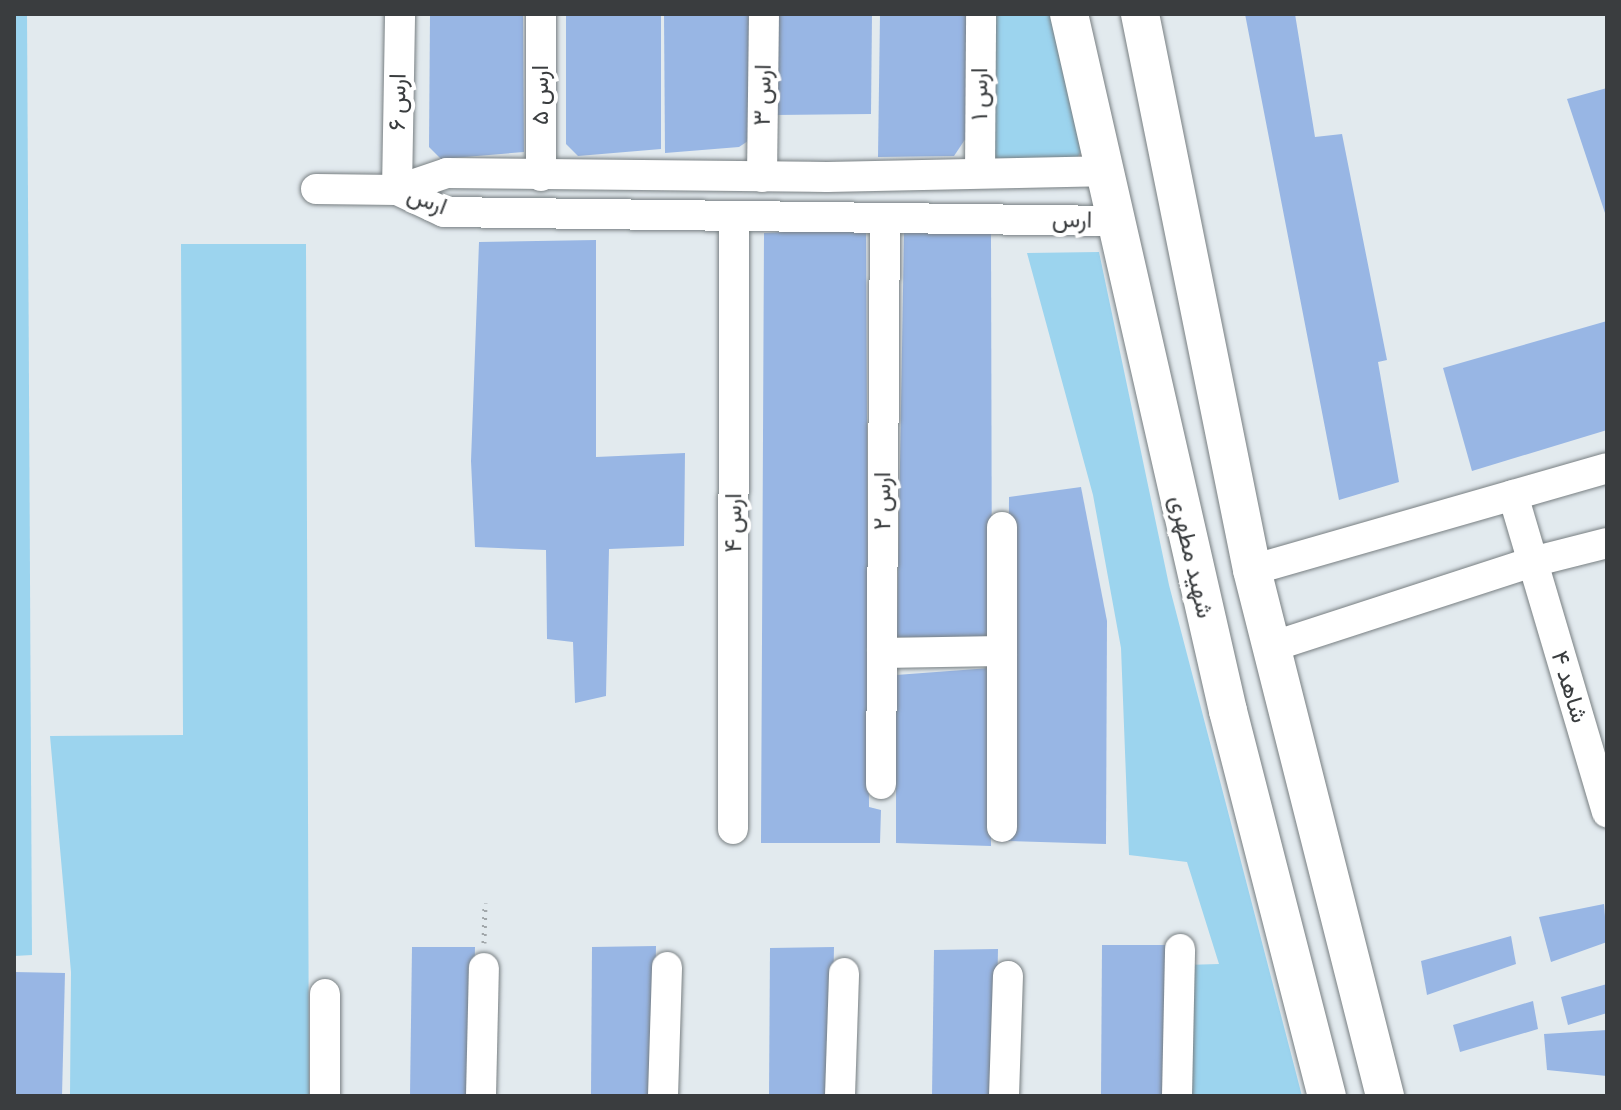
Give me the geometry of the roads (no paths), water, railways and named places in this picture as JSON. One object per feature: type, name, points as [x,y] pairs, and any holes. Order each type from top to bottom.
[{"type":"main road","name":"شهید مطهری","points":[[1069,14],[1102,171],[1228,711],[1327,1096]]},
{"type":"main road","points":[[1140,14],[1252,570],[1385,1096]]},
{"type":"street","name":"ارس ۶","points":[[397,190],[400,14]]},
{"type":"street","name":"ارس ۵","points":[[541,14],[541,176]]},
{"type":"street","name":"ارس ۳","points":[[762,177],[764,14]]},
{"type":"street","name":"ارس ۱","points":[[980,173],[981,14]]},
{"type":"street","name":"ارس","points":[[397,190],[447,173],[827,177],[1102,171]]},
{"type":"street","points":[[1039,172],[1053,188],[1054,209],[1047,220]]},
{"type":"street","points":[[656,216],[658,176]]},
{"type":"street","points":[[827,177],[827,218]]},
{"type":"street","points":[[316,189],[397,190]]},
{"type":"street","name":"ارس","points":[[397,190],[444,212],[1116,221]]},
{"type":"street","name":"ارس ۴","points":[[733,829],[734,217]]},
{"type":"street","name":"ارس ۲","points":[[881,784],[885,218]]},
{"type":"street","points":[[1252,570],[1607,468]]},
{"type":"street","name":"شاهد ۴","points":[[1513,495],[1607,812]]},
{"type":"street","points":[[1002,527],[1002,827]]},
{"type":"street","points":[[1271,647],[1532,562],[1607,543]]},
{"type":"street","points":[[882,653],[1002,651]]},
{"type":"street","points":[[1177,1096],[1180,949]]},
{"type":"street","points":[[663,1096],[667,967]]},
{"type":"street","points":[[481,1096],[484,968]]},
{"type":"street","points":[[840,1096],[844,973]]},
{"type":"street","points":[[1004,1096],[1008,976]]},
{"type":"street","points":[[325,994],[325,1096]]}]
